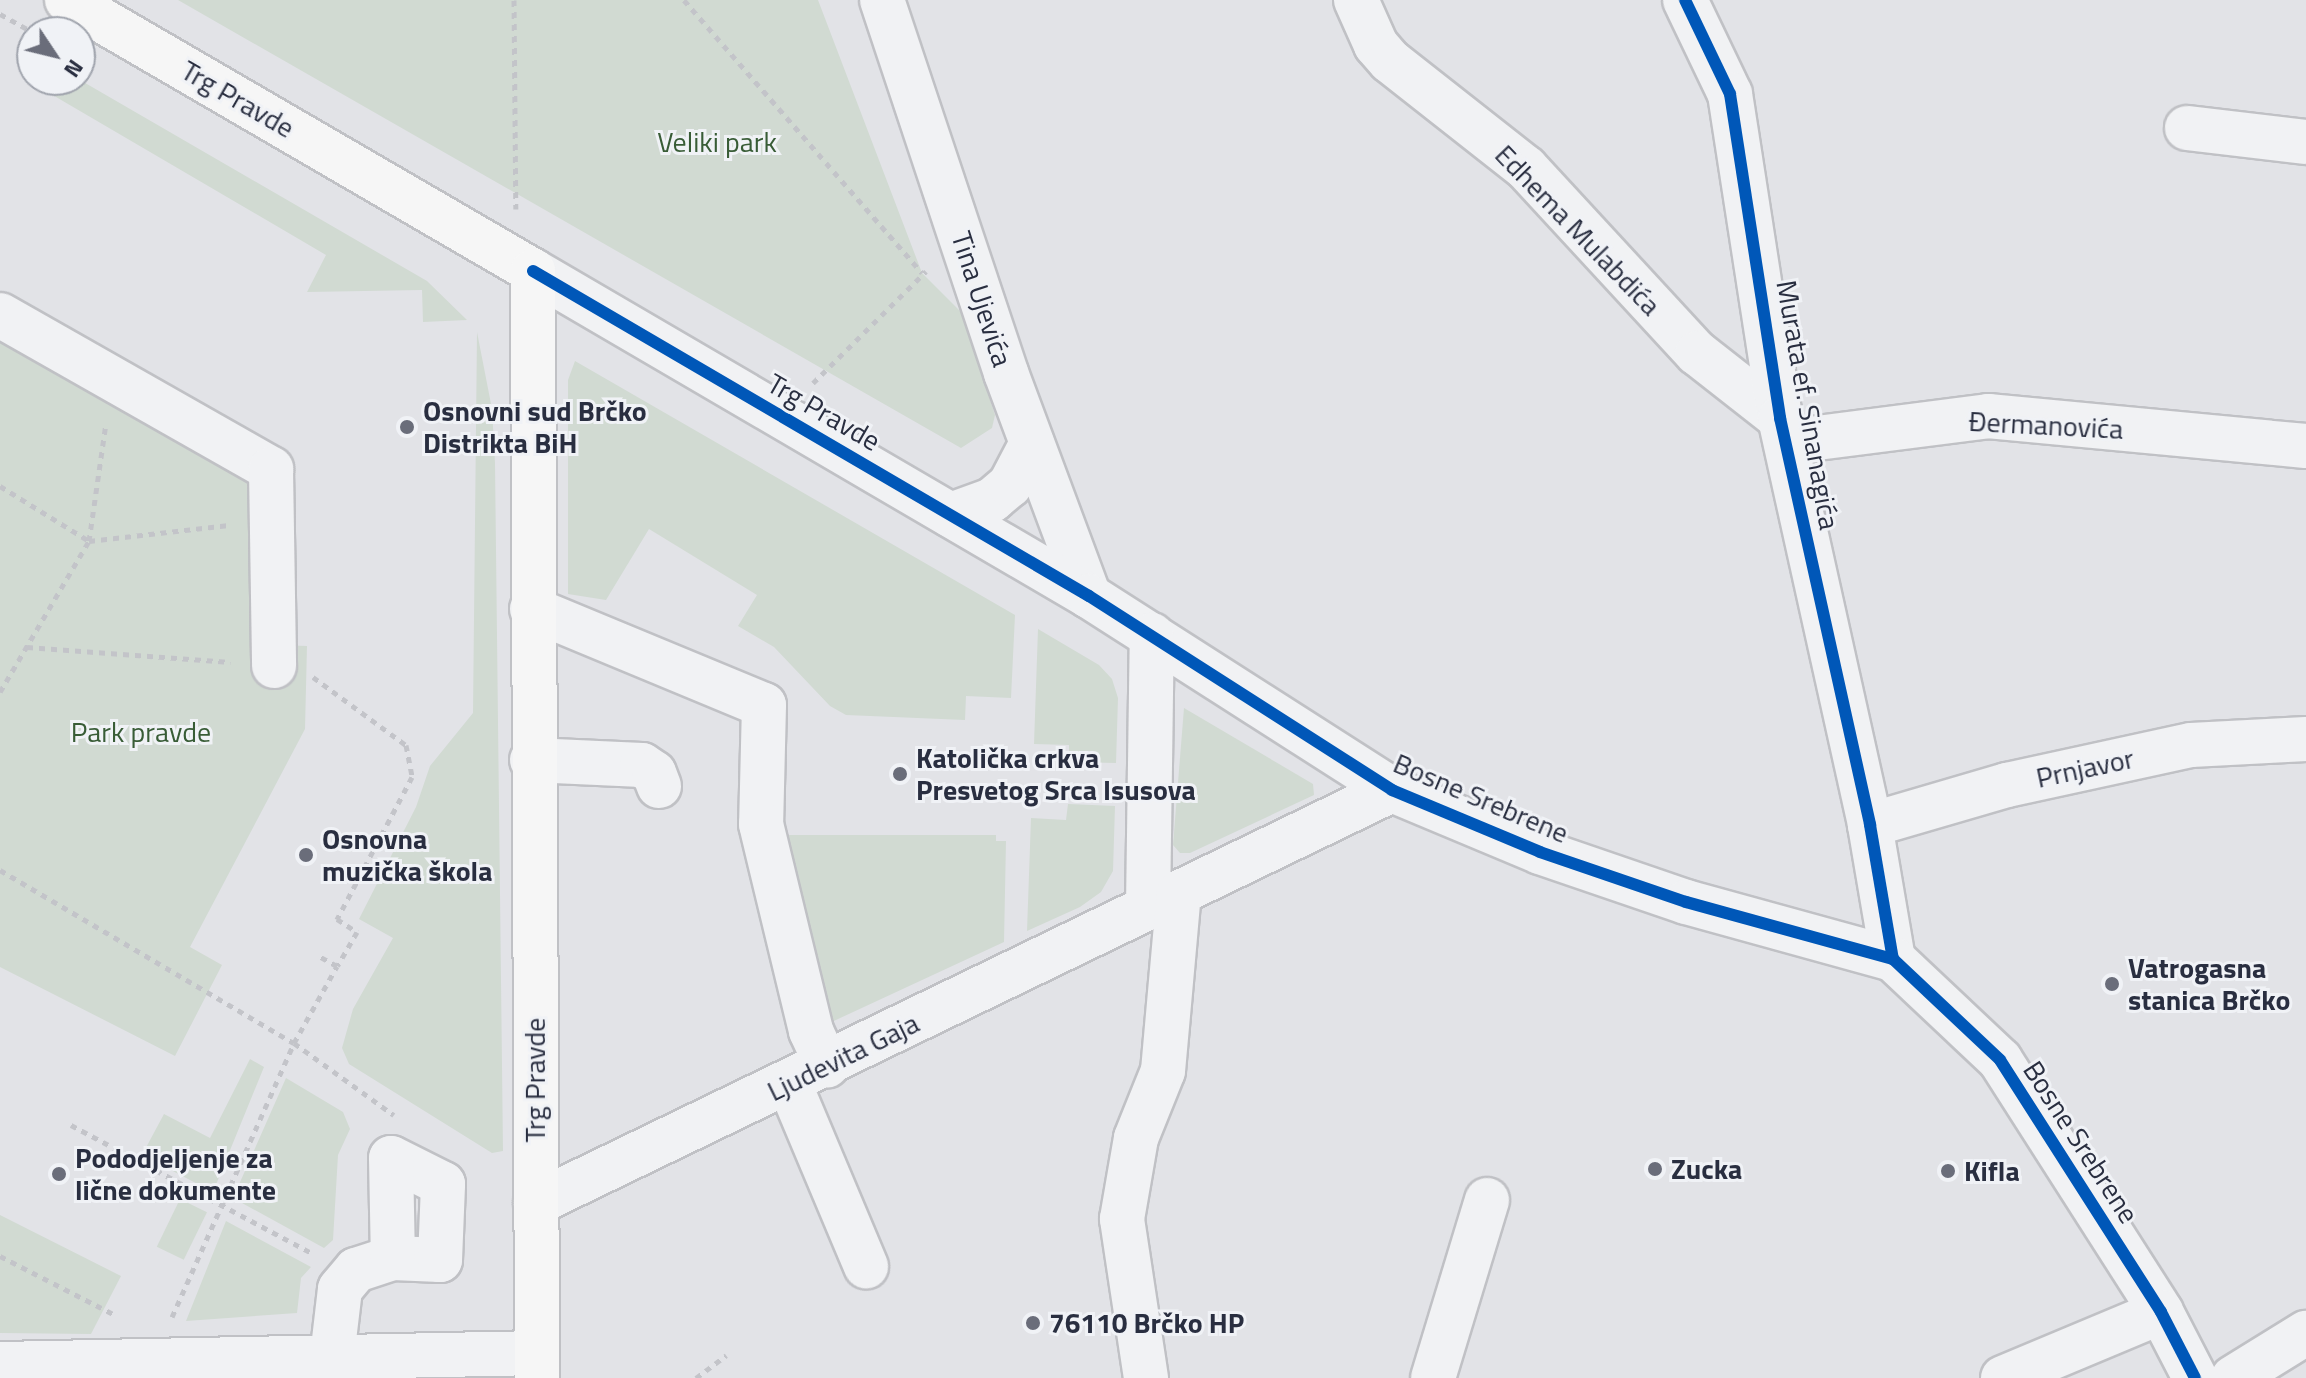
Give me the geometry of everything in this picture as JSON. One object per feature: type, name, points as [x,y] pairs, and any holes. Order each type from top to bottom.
[{"type":"main road","name":"Trg Pravde","points":[[67,0],[533,271],[532,760],[537,1365]]},
{"type":"street","name":"Tina Ujevića","points":[[882,0],[1032,443],[1089,596]]},
{"type":"street","name":"Edhema Mulabdića","points":[[1356,0],[1376,45],[1390,61],[1526,168],[1697,353],[1783,430]]},
{"type":"street","name":"Murata ef. Sinanagića","points":[[1685,0],[1730,94],[1783,430],[1870,825]]},
{"type":"street","points":[[2187,128],[2306,142]]},
{"type":"street","name":"Trg Pravde","points":[[533,271],[1089,596]]},
{"type":"street","points":[[0,315],[271,469],[274,666]]},
{"type":"street","name":"Đermanovića","points":[[1783,430],[1988,416],[2306,446]]},
{"type":"street","points":[[951,515],[975,509],[1001,493],[1032,443]]},
{"type":"street","name":"Bosne Srebrene","points":[[1089,596],[1392,790],[1540,852],[1686,902],[1893,959],[2000,1060],[2161,1312],[2195,1378]]},
{"type":"street","points":[[532,609],[764,705],[761,824],[811,1031],[808,1075],[866,1266]]},
{"type":"street","points":[[1146,1378],[1122,1219],[1136,1138],[1163,1071],[1164,901],[1152,635]]},
{"type":"street","name":"Prnjavor","points":[[1870,825],[2007,785],[2191,745],[2306,739]]},
{"type":"street","points":[[532,760],[642,765],[654,773],[659,786]]},
{"type":"street","name":"Ljudevita Gaja","points":[[536,1203],[808,1075],[1392,790]]},
{"type":"street","points":[[1870,825],[1893,959]]},
{"type":"street","points":[[1433,1378],[1487,1200]]},
{"type":"street","points":[[332,1357],[340,1289],[356,1270],[393,1258]]},
{"type":"street","points":[[2003,1378],[2161,1312]]},
{"type":"street","points":[[2233,1378],[2306,1333]]},
{"type":"street","name":"Trg Pravde","points":[[0,1364],[183,1356],[332,1357],[537,1365]]},
{"type":"path","points":[[684,0],[922,273],[815,384],[803,377]]},
{"type":"path","points":[[0,692],[89,541],[113,377]]},
{"type":"path","points":[[0,486],[89,541],[274,520]]},
{"type":"path","points":[[27,647],[302,669],[406,745],[412,777],[337,919],[357,932],[294,1043],[219,1203],[183,1356]]},
{"type":"path","points":[[0,870],[294,1043],[394,1111],[395,1122]]},
{"type":"path","points":[[317,955],[337,966]]},
{"type":"path","points":[[71,1125],[329,1262]]},
{"type":"path","points":[[0,1256],[121,1318]]},
{"type":"path","points":[[696,1378],[726,1355]]},
{"type":"green space","name":"Veliki park","points":[[178,0],[818,0],[922,273],[961,312],[995,415],[992,428],[961,448]]},
{"type":"green space","points":[[96,89],[427,281],[467,320],[423,322],[422,290],[307,292],[326,255],[54,96],[96,96]]},
{"type":"green space","points":[[477,332],[492,409],[495,463],[503,1151],[492,1153],[349,1064],[342,1048],[353,1009],[393,938],[359,919],[416,807],[430,766],[473,713]]},
{"type":"green space","name":"Park pravde","points":[[0,340],[251,481],[253,644],[307,646],[305,729],[190,947],[222,965],[175,1056],[0,967]]},
{"type":"green space","points":[[575,361],[1015,615],[1011,698],[966,696],[965,720],[846,715],[830,706],[774,647],[738,626],[757,595],[649,529],[606,600],[568,594],[568,380]]},
{"type":"green space","points":[[1038,629],[1099,665],[1112,679],[1118,698],[1116,763],[1069,762],[1069,745],[1034,744]]},
{"type":"green space","points":[[1184,708],[1313,784],[1314,795],[1190,853],[1180,853],[1173,845]]},
{"type":"green space","points":[[1068,804],[1115,806],[1113,871],[1101,892],[1080,907],[1027,931],[1031,818],[1066,820]]},
{"type":"green space","points":[[777,835],[996,835],[996,841],[1006,841],[1004,942],[823,1026]]},
{"type":"green space","points":[[250,1059],[264,1067],[213,1192],[142,1155],[164,1114],[210,1138]]},
{"type":"green space","points":[[286,1078],[343,1112],[350,1129],[338,1155],[333,1240],[324,1248],[233,1198]]},
{"type":"green space","points":[[180,1199],[207,1212],[184,1260],[157,1247]]},
{"type":"green space","points":[[0,1215],[121,1276],[91,1334],[0,1333]]},
{"type":"green space","points":[[226,1221],[311,1267],[301,1278],[297,1313],[186,1321]]},
{"type":"cycle path","points":[[1685,0],[1730,94],[1780,418],[1870,825],[1893,959]]},
{"type":"cycle path","points":[[533,271],[1089,596],[1392,790],[1540,852],[1686,902],[1893,959],[2000,1060],[2161,1312],[2195,1378]]},
{"type":"place","name":"Osnovni sud Brčko Distrikta BiH","points":[[407,427]]},
{"type":"place","name":"Katolička crkva Presvetog Srca Isusova","points":[[900,774]]},
{"type":"place","name":"Osnovna muzička škola","points":[[306,855]]},
{"type":"place","name":"Vatrogasna stanica Brčko","points":[[2112,984]]},
{"type":"place","name":"Zucka","points":[[1655,1169]]},
{"type":"place","name":"Kifla","points":[[1948,1171]]},
{"type":"place","name":"Pododjeljenje za lične dokumente","points":[[59,1174]]},
{"type":"place","name":"76110 Brčko HP","points":[[1033,1323]]}]
